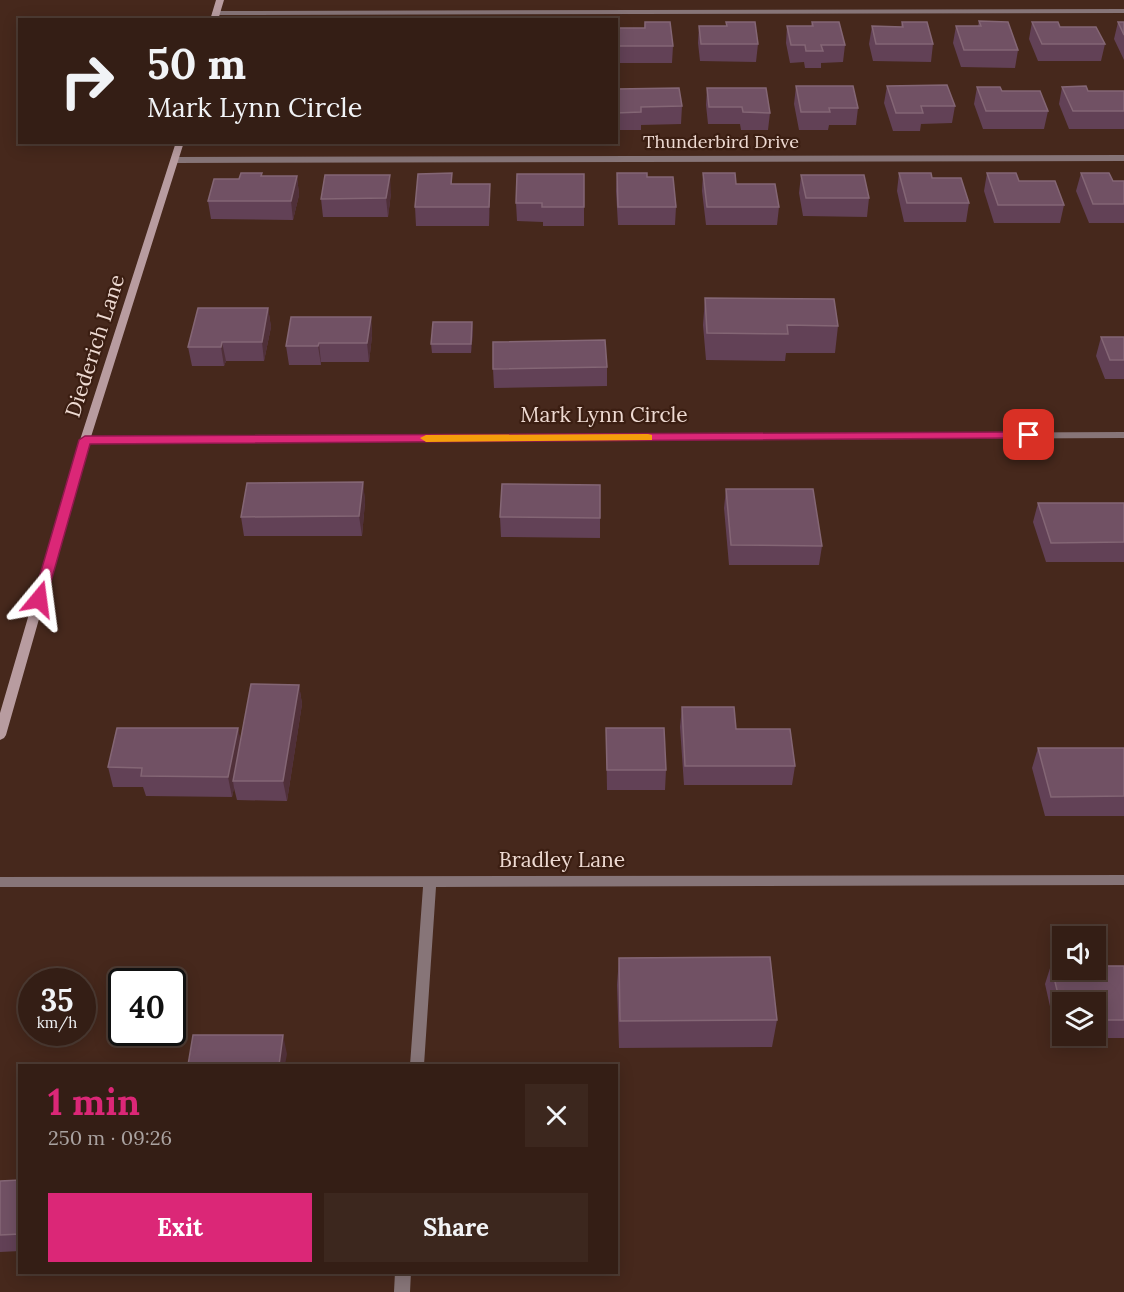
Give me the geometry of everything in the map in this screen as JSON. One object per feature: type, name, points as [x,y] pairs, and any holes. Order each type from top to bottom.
[{"type":"street","points":[[220,0],[215,16],[1124,11]]},
{"type":"street","name":"Diederich Lane","points":[[0,735],[85,440],[179,144]]},
{"type":"street","name":"Thunderbird Drive","points":[[175,160],[1124,158]]},
{"type":"street","name":"Mark Lynn Circle","points":[[85,440],[1124,435]]},
{"type":"street","name":"Bradley Lane","points":[[0,882],[1124,880]]},
{"type":"street","points":[[417,1064],[430,881]]},
{"type":"street","points":[[402,1292],[404,1274]]},
{"type":"building","points":[[979,21],[1008,22],[1018,50],[964,50],[956,26],[981,26]]},
{"type":"building","points":[[645,22],[670,22],[673,46],[618,46],[618,28],[645,28]]},
{"type":"building","points":[[726,22],[755,22],[758,44],[701,44],[699,26],[727,26]]},
{"type":"building","points":[[812,22],[839,22],[845,45],[821,45],[823,51],[806,51],[805,45],[791,45],[787,26],[813,26]]},
{"type":"building","points":[[902,22],[927,22],[933,44],[876,44],[872,26],[903,27]]},
{"type":"building","points":[[1032,22],[1058,22],[1060,27],[1096,27],[1105,44],[1042,44]]},
{"type":"building","points":[[1118,22],[1124,22],[1124,35]]},
{"type":"building","points":[[947,85],[955,106],[921,106],[923,113],[896,113],[887,86]]},
{"type":"building","points":[[796,86],[853,86],[858,108],[829,108],[830,112],[801,112]]},
{"type":"building","points":[[1086,86],[1088,91],[1124,91],[1124,111],[1073,111],[1062,87]]},
{"type":"building","points":[[977,87],[1000,87],[1002,91],[1040,91],[1048,111],[986,111]]},
{"type":"building","points":[[679,88],[682,106],[641,107],[641,112],[618,113],[618,89]]},
{"type":"building","points":[[707,88],[766,88],[770,113],[743,112],[742,107],[709,107]]},
{"type":"building","points":[[241,173],[262,173],[261,176],[297,176],[291,201],[208,201],[214,179],[239,179]]},
{"type":"building","points":[[452,173],[451,184],[490,184],[489,207],[415,207],[418,174]]},
{"type":"building","points":[[617,173],[647,173],[647,177],[673,177],[676,207],[618,207]]},
{"type":"building","points":[[703,173],[735,173],[736,184],[775,184],[779,207],[707,207]]},
{"type":"building","points":[[899,173],[931,173],[932,178],[961,178],[969,203],[907,203]]},
{"type":"building","points":[[987,173],[1016,173],[1019,181],[1055,181],[1064,205],[998,205]]},
{"type":"building","points":[[1081,173],[1109,173],[1113,181],[1124,181],[1124,204],[1093,204]]},
{"type":"building","points":[[517,174],[584,174],[584,207],[542,207],[542,203],[516,203]]},
{"type":"building","points":[[325,175],[390,175],[386,198],[321,199]]},
{"type":"building","points":[[801,175],[864,175],[869,198],[806,198]]},
{"type":"building","points":[[705,298],[834,299],[838,326],[787,325],[788,334],[707,333]]},
{"type":"building","points":[[198,308],[268,308],[262,342],[222,342],[221,347],[188,347]]},
{"type":"building","points":[[291,317],[371,317],[367,343],[286,346]]},
{"type":"building","points":[[433,322],[472,322],[471,344],[431,344]]},
{"type":"building","points":[[1101,337],[1124,337],[1124,360],[1110,360]]},
{"type":"building","points":[[605,340],[607,367],[493,369],[493,342]]},
{"type":"building","points":[[363,482],[359,516],[241,517],[247,483]]},
{"type":"building","points":[[502,484],[600,485],[600,518],[500,517]]},
{"type":"building","points":[[726,489],[813,489],[822,546],[731,545]]},
{"type":"building","points":[[1038,503],[1124,503],[1124,542],[1051,543]]},
{"type":"building","points":[[251,684],[299,685],[283,781],[233,781]]},
{"type":"building","points":[[682,707],[734,707],[736,729],[790,729],[795,766],[685,766]]},
{"type":"building","points":[[117,728],[238,728],[228,777],[141,776],[142,768],[108,767]]},
{"type":"building","points":[[606,728],[664,728],[666,770],[607,770]]},
{"type":"building","points":[[1038,748],[1124,748],[1124,796],[1051,797]]},
{"type":"building","points":[[770,957],[777,1020],[620,1021],[619,958]]},
{"type":"building","points":[[1106,966],[1124,966],[1124,1020],[1106,1020],[1106,992],[1057,992],[1055,980],[1106,980]]},
{"type":"building","points":[[193,1035],[283,1035],[279,1064],[188,1064]]},
{"type":"building","points":[[18,1180],[18,1234],[0,1235],[0,1181]]},
{"type":"slow traffic","points":[[426,438],[648,437]]},
{"type":"route","points":[[39,599],[85,440],[1029,435]]}]
